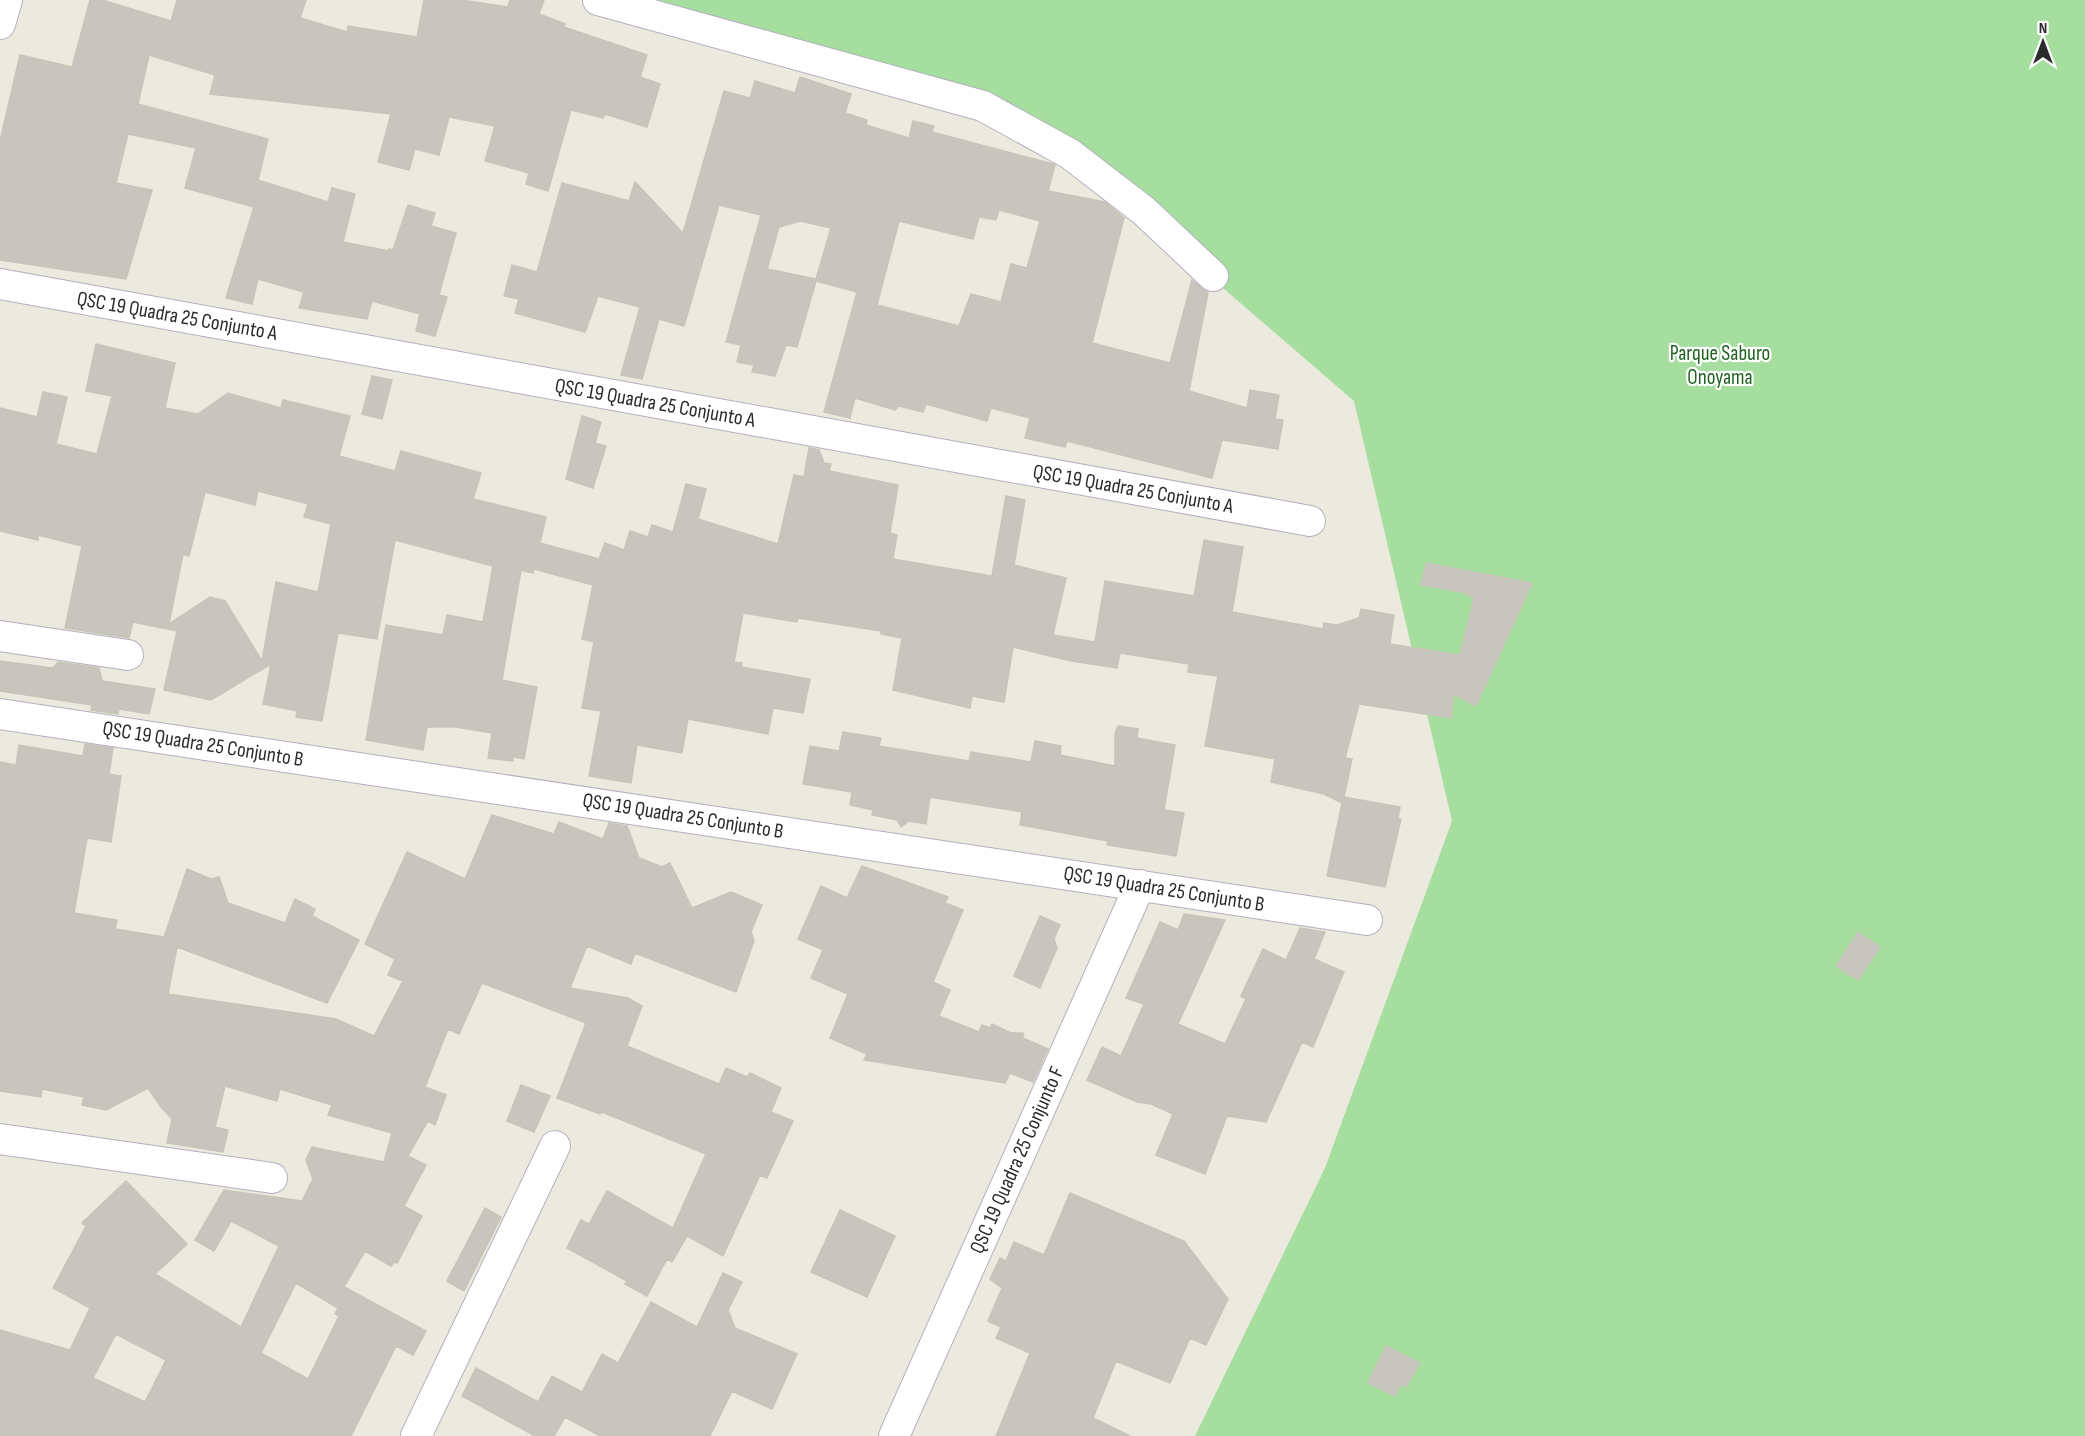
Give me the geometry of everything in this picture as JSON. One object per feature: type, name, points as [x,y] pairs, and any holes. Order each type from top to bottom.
[{"type":"street","points":[[0,24],[7,0]]},
{"type":"street","points":[[598,0],[983,106],[1070,154],[1144,211],[1213,276]]},
{"type":"street","name":"QSC 19 Quadra 25 Conjunto A","points":[[0,284],[1310,521]]},
{"type":"street","points":[[0,636],[128,655]]},
{"type":"street","name":"QSC 19 Quadra 25 Conjunto B","points":[[0,714],[1367,920]]},
{"type":"street","name":"QSC 19 Quadra 25 Conjunto F","points":[[894,1436],[1140,885]]},
{"type":"street","points":[[0,1139],[272,1178]]},
{"type":"street","points":[[416,1436],[555,1146]]},
{"type":"green space","name":"Parque Saburo Onoyama","points":[[603,0],[2085,0],[2085,1436],[1195,1436],[1325,1168],[1452,821],[1354,401],[1005,100]]},
{"type":"building","points":[[90,0],[102,0],[171,21],[177,0],[306,0],[300,18],[347,32],[348,26],[417,37],[424,0],[462,0],[508,7],[510,0],[544,0],[539,14],[565,24],[564,27],[647,55],[640,77],[660,84],[647,127],[605,114],[603,118],[571,110],[548,191],[526,184],[529,173],[485,161],[495,126],[449,117],[439,155],[415,149],[409,170],[378,162],[391,114],[210,94],[215,75],[149,55],[138,104],[268,139],[258,180],[328,202],[332,188],[355,194],[343,242],[393,250],[408,205],[435,213],[431,226],[456,233],[439,295],[447,297],[435,336],[416,331],[420,314],[372,301],[367,319],[299,308],[304,292],[258,279],[252,304],[226,298],[254,207],[185,188],[196,148],[128,134],[116,183],[152,190],[126,279],[0,260],[0,141],[20,55],[72,67]]},
{"type":"building","points":[[800,77],[851,94],[845,113],[867,120],[866,125],[909,138],[913,121],[934,126],[932,132],[1055,165],[1048,191],[1105,202],[1124,218],[1092,343],[1170,363],[1192,280],[1208,293],[1189,391],[1247,408],[1250,390],[1279,395],[1275,419],[1283,420],[1278,449],[1222,440],[1212,478],[1067,441],[1065,447],[1025,438],[1030,418],[991,408],[987,421],[926,404],[923,412],[899,406],[895,410],[855,398],[850,418],[824,412],[857,292],[816,281],[797,347],[786,345],[775,376],[752,372],[754,365],[737,362],[741,345],[726,342],[761,215],[719,205],[684,326],[659,319],[642,379],[621,375],[640,307],[598,296],[585,332],[515,313],[519,299],[504,296],[512,265],[537,272],[562,183],[629,201],[635,182],[683,233],[724,91],[750,98],[755,81],[795,93]],"holes":[[[999,210],[1040,221],[1027,268],[1011,264],[1001,302],[971,294],[959,326],[877,305],[899,221],[973,239],[979,217],[996,220]],[[800,221],[831,228],[816,279],[767,269],[779,227]]]},
{"type":"building","points":[[96,344],[175,363],[165,408],[198,414],[228,393],[281,408],[283,400],[350,416],[339,456],[395,471],[401,451],[481,473],[473,499],[546,517],[540,543],[599,559],[605,543],[624,550],[630,531],[648,537],[652,525],[673,532],[686,484],[706,489],[698,519],[778,544],[794,475],[804,477],[809,448],[819,450],[824,463],[831,464],[829,471],[898,485],[890,533],[897,535],[893,559],[992,576],[1006,496],[1025,500],[1014,565],[1066,578],[1053,635],[1095,642],[1105,581],[1194,596],[1204,540],[1243,547],[1232,612],[1323,629],[1324,623],[1337,625],[1359,618],[1361,609],[1394,615],[1390,644],[1460,655],[1474,597],[1466,595],[1467,593],[1421,585],[1426,563],[1532,583],[1476,706],[1454,694],[1451,718],[1359,704],[1345,758],[1352,759],[1344,797],[1400,807],[1398,819],[1401,819],[1385,887],[1327,876],[1342,803],[1324,794],[1271,782],[1275,759],[1205,746],[1218,676],[1188,672],[1189,664],[1120,653],[1117,668],[1071,661],[1013,647],[1004,702],[972,696],[970,708],[893,690],[902,638],[881,634],[881,631],[798,618],[797,622],[743,613],[734,662],[742,663],[741,667],[810,679],[803,713],[773,708],[768,734],[688,719],[682,753],[637,745],[631,783],[589,776],[601,711],[582,708],[594,642],[582,639],[593,585],[534,569],[533,573],[521,570],[502,680],[537,687],[524,759],[513,757],[513,761],[488,758],[492,733],[456,727],[427,727],[423,750],[366,740],[386,625],[443,635],[447,615],[483,622],[493,566],[395,540],[377,639],[338,633],[322,721],[296,717],[297,711],[263,704],[271,664],[211,700],[164,690],[177,631],[133,622],[129,638],[65,628],[82,546],[38,535],[38,540],[0,531],[0,408],[37,417],[43,392],[67,397],[56,444],[97,454],[112,396],[86,391]],"holes":[[[258,491],[308,504],[304,517],[331,524],[318,592],[276,582],[262,661],[225,601],[210,597],[169,624],[183,554],[189,556],[205,492],[255,505]]]},
{"type":"building","points":[[372,376],[392,380],[382,419],[362,414]]},
{"type":"building","points":[[582,416],[601,422],[595,443],[606,446],[593,488],[566,479]]},
{"type":"building","points":[[0,661],[53,668],[58,662],[99,668],[102,681],[155,689],[149,714],[119,709],[118,714],[91,710],[92,705],[0,691]]},
{"type":"building","points":[[1118,726],[1138,729],[1137,738],[1175,745],[1164,810],[1184,813],[1176,856],[1107,845],[1108,841],[1020,825],[1022,812],[930,797],[926,824],[909,821],[901,827],[897,820],[872,815],[873,810],[850,805],[852,792],[803,784],[810,746],[839,751],[843,732],[881,738],[879,746],[969,761],[971,752],[1031,762],[1035,741],[1061,746],[1060,755],[1115,766],[1115,734]]},
{"type":"building","points":[[85,744],[113,748],[109,774],[121,776],[111,842],[87,838],[74,913],[117,920],[115,929],[164,937],[187,869],[211,879],[219,877],[228,903],[285,923],[295,899],[315,909],[312,916],[359,940],[327,1003],[177,947],[168,994],[336,1019],[374,1036],[403,981],[388,975],[395,959],[365,944],[407,852],[465,879],[492,815],[554,834],[559,822],[603,839],[609,823],[627,826],[639,858],[662,867],[670,863],[692,908],[731,892],[762,905],[751,932],[754,941],[736,992],[635,953],[631,964],[587,946],[570,988],[628,998],[642,1006],[627,1046],[719,1084],[726,1068],[747,1077],[750,1073],[781,1088],[771,1112],[793,1121],[767,1178],[760,1175],[723,1256],[673,1228],[706,1154],[602,1112],[600,1114],[557,1098],[586,1023],[482,983],[459,1034],[448,1029],[425,1087],[446,1095],[435,1125],[428,1121],[408,1156],[426,1165],[404,1206],[422,1216],[397,1263],[394,1262],[391,1266],[365,1251],[344,1287],[426,1331],[413,1355],[396,1346],[351,1436],[0,1436],[0,1330],[70,1350],[90,1308],[53,1288],[86,1226],[82,1223],[126,1181],[187,1244],[155,1274],[241,1327],[279,1246],[231,1221],[214,1251],[195,1240],[224,1190],[302,1201],[313,1179],[306,1160],[312,1147],[384,1162],[392,1133],[328,1115],[332,1105],[280,1089],[277,1101],[225,1086],[215,1127],[228,1130],[223,1152],[167,1143],[172,1119],[148,1088],[106,1110],[82,1105],[84,1097],[42,1089],[41,1097],[0,1091],[0,762],[16,765],[19,745],[83,756]],"holes":[[[296,1283],[338,1308],[335,1314],[339,1316],[308,1379],[261,1353]],[[116,1334],[166,1360],[145,1402],[93,1378]]]},
{"type":"building","points":[[862,866],[948,897],[945,903],[963,910],[933,982],[950,990],[939,1016],[979,1032],[982,1025],[990,1028],[992,1024],[1011,1033],[1023,1033],[1023,1038],[1048,1049],[1033,1082],[1010,1073],[1005,1083],[864,1060],[867,1054],[830,1038],[848,994],[811,978],[823,950],[798,939],[821,886],[847,898]]},
{"type":"building","points":[[1184,914],[1225,920],[1178,1024],[1225,1044],[1246,999],[1241,996],[1263,949],[1286,960],[1300,928],[1325,932],[1314,959],[1344,972],[1313,1047],[1302,1042],[1266,1122],[1227,1116],[1205,1174],[1156,1155],[1173,1114],[1151,1104],[1137,1102],[1087,1080],[1102,1047],[1121,1056],[1144,1004],[1126,998],[1160,922],[1178,930]]},
{"type":"building","points":[[1040,916],[1060,925],[1054,939],[1057,948],[1040,988],[1014,976]]},
{"type":"building","points":[[1858,932],[1880,947],[1858,980],[1836,966]]},
{"type":"building","points":[[521,1085],[550,1096],[534,1132],[507,1121]]},
{"type":"building","points":[[607,1191],[687,1236],[672,1262],[667,1259],[647,1296],[625,1284],[627,1281],[567,1248],[581,1220],[589,1224]]},
{"type":"building","points":[[1070,1193],[1184,1241],[1228,1299],[1206,1345],[1190,1338],[1170,1383],[1116,1361],[1093,1418],[1130,1436],[996,1436],[1030,1353],[996,1338],[1001,1327],[988,1321],[1002,1288],[990,1279],[1000,1258],[1006,1261],[1014,1242],[1044,1255]]},
{"type":"building","points":[[485,1208],[501,1217],[464,1291],[447,1281]]},
{"type":"building","points":[[840,1210],[895,1236],[867,1297],[811,1272]]},
{"type":"building","points":[[723,1273],[742,1282],[728,1310],[735,1328],[797,1354],[772,1409],[732,1391],[710,1436],[600,1436],[565,1417],[554,1436],[535,1436],[462,1396],[476,1368],[538,1402],[552,1376],[582,1392],[602,1354],[618,1363],[651,1302],[697,1327]]},
{"type":"building","points":[[1386,1346],[1420,1363],[1406,1387],[1401,1384],[1395,1396],[1368,1383]]}]
